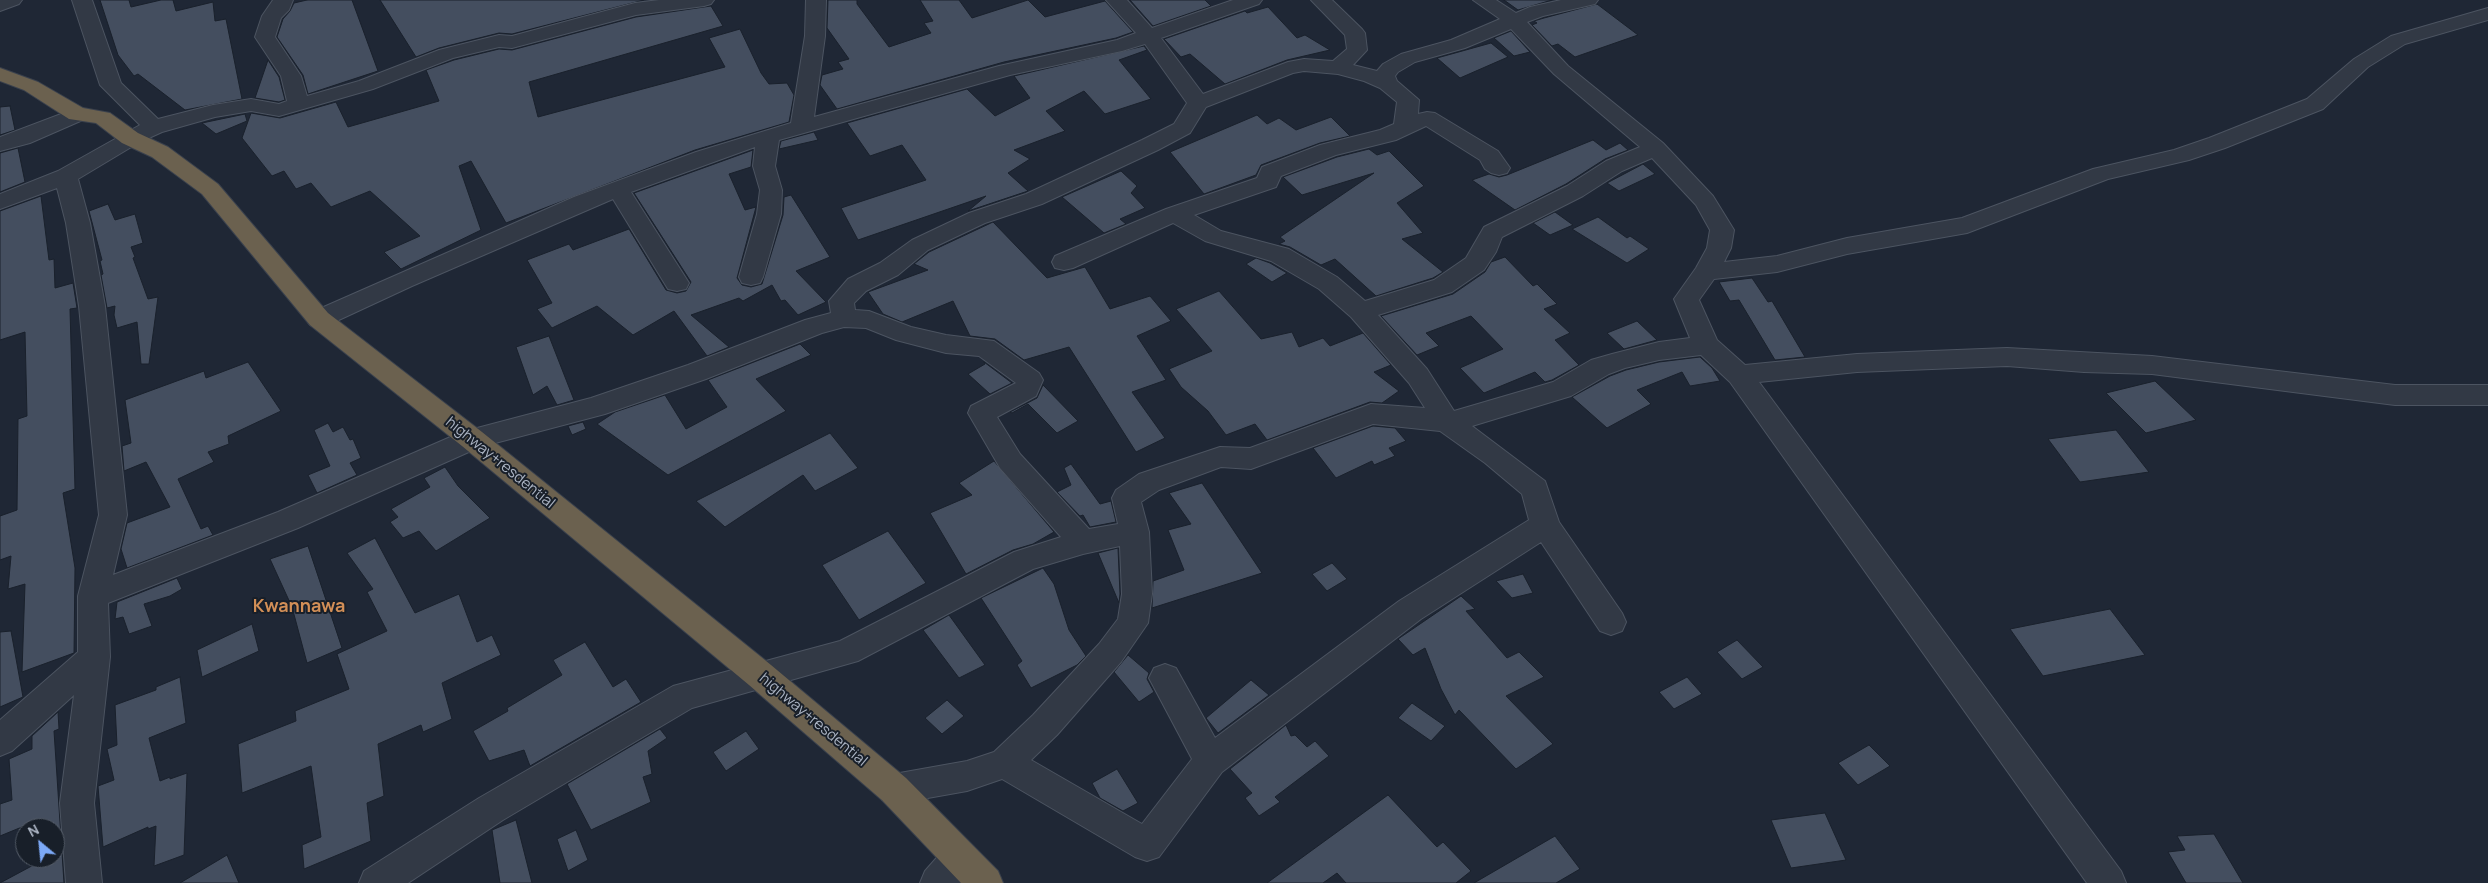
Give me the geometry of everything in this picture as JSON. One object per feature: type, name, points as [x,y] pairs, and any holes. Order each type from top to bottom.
[{"type":"highway","name":"highway+resdential","points":[[0,74],[31,86],[78,114],[102,118],[142,132],[160,152],[210,189],[320,319],[472,439],[760,675],[894,789],[949,870],[985,883]]},
{"type":"street","points":[[0,5],[12,0]]},
{"type":"street","points":[[82,0],[111,85],[142,132]]},
{"type":"street","points":[[283,0],[279,10],[272,16],[265,37],[291,76],[299,105]]},
{"type":"street","points":[[0,202],[66,176],[142,132],[212,111],[252,106],[279,110],[366,85],[446,54],[499,41],[512,42],[635,9],[704,0]]},
{"type":"street","points":[[802,126],[807,79],[815,36],[816,0]]},
{"type":"street","points":[[1116,0],[1150,37],[1182,78],[1198,103]]},
{"type":"street","points":[[320,319],[402,280],[618,189],[768,136],[1006,70],[1107,49],[1150,37],[1221,4],[1252,0]]},
{"type":"street","points":[[1321,0],[1355,33],[1357,50]]},
{"type":"street","points":[[1483,0],[1514,20],[1561,70],[1655,148],[1705,201],[1722,230],[1719,248],[1706,272],[1686,299],[1679,327],[1659,351]]},
{"type":"street","points":[[1387,84],[1385,76],[1390,68],[1408,58],[1458,44],[1537,11],[1588,0]]},
{"type":"street","points":[[1706,272],[1777,264],[1847,246],[1967,225],[2101,174],[2217,143],[2274,122],[2315,104],[2362,63],[2398,40],[2488,14]]},
{"type":"street","points":[[1357,50],[1408,58]]},
{"type":"street","points":[[1338,68],[1357,50]]},
{"type":"street","points":[[844,318],[841,301],[857,285],[889,269],[920,245],[977,218],[1034,200],[1110,162],[1150,146],[1182,128],[1198,103],[1288,68],[1304,65],[1338,68],[1370,76],[1387,84],[1408,100],[1407,120],[1403,128]]},
{"type":"street","points":[[0,144],[22,138],[78,114]]},
{"type":"street","points":[[1064,262],[1174,214],[1268,182],[1270,172],[1357,141],[1388,135],[1428,118],[1490,156],[1493,164],[1498,168]]},
{"type":"street","points":[[751,277],[769,214],[770,190],[764,166],[768,136]]},
{"type":"street","points":[[1360,310],[1413,297],[1443,286],[1475,264],[1484,252],[1492,232],[1575,191],[1614,166],[1655,148]]},
{"type":"street","points":[[66,176],[78,223],[92,306],[112,515],[93,596],[94,657],[77,804],[84,883]]},
{"type":"street","points":[[618,189],[677,283]]},
{"type":"street","points":[[1174,214],[1213,236],[1280,255],[1328,283],[1360,310],[1418,376],[1448,423],[1495,456],[1535,489],[1545,525],[1611,622]]},
{"type":"street","points":[[1686,299],[1706,345],[1740,375],[2108,883]]},
{"type":"street","points":[[93,596],[288,520],[383,480],[472,439],[595,407],[697,372],[814,326],[844,318],[869,320],[905,334],[946,344],[985,347],[1030,380],[1027,389],[981,412],[1010,461],[1083,542]]},
{"type":"street","points":[[894,789],[967,776],[1005,763],[1045,725],[1110,653],[1133,623],[1137,594],[1134,532],[1126,498],[1149,482],[1220,458],[1251,458],[1372,414],[1424,418],[1448,423],[1562,389],[1600,367],[1659,351],[1706,345]]},
{"type":"street","points":[[1740,375],[1857,363],[2007,357],[2084,363],[2152,365],[2395,395],[2488,395]]},
{"type":"street","points":[[1005,763],[1147,846],[1210,761],[1410,610],[1545,525]]},
{"type":"street","points":[[377,883],[499,804],[684,696],[847,652],[1024,560],[1083,542],[1134,532]]},
{"type":"street","points":[[0,742],[94,657]]},
{"type":"street","points":[[1164,678],[1210,761]]},
{"type":"building","points":[[100,0],[129,0],[131,7],[161,0],[173,0],[176,11],[213,2],[215,21],[226,19],[242,99],[185,110],[138,74],[134,76],[118,55]]},
{"type":"building","points":[[307,0],[352,0],[378,71],[308,94],[303,75],[277,37],[283,19],[294,3]]},
{"type":"building","points":[[380,0],[644,0],[512,34],[499,33],[439,48],[416,57]]},
{"type":"building","points":[[828,0],[857,0],[857,4],[889,47],[931,33],[924,23],[933,21],[920,0],[959,0],[972,18],[1028,0],[1045,17],[1105,1],[1133,32],[1116,38],[1004,62],[837,109],[820,85],[822,75],[843,69],[838,62],[849,59],[827,28]]},
{"type":"building","points":[[1130,0],[1205,0],[1211,6],[1153,26]]},
{"type":"building","points":[[1504,0],[1552,0],[1518,10]]},
{"type":"building","points":[[1597,4],[1638,35],[1575,57],[1558,44],[1552,46],[1532,25],[1537,23],[1534,21]]},
{"type":"building","points":[[711,6],[723,26],[529,82],[538,117],[725,67],[709,38],[740,29],[761,73],[769,84],[787,83],[794,95],[789,122],[695,150],[506,223],[471,161],[459,166],[481,230],[401,269],[384,252],[420,236],[370,191],[331,207],[311,183],[296,189],[284,171],[272,176],[242,138],[251,113],[280,118],[336,102],[348,127],[439,101],[426,70],[454,60],[499,49],[512,50],[636,17]]},
{"type":"building","points":[[1268,7],[1297,38],[1305,35],[1330,50],[1287,60],[1225,84],[1190,54],[1181,57],[1164,39],[1245,11],[1247,13]]},
{"type":"building","points":[[1511,31],[1530,52],[1514,56],[1494,38]]},
{"type":"building","points":[[1491,43],[1508,57],[1460,78],[1437,58]]},
{"type":"building","points":[[1144,46],[1147,50],[1119,60],[1151,99],[1105,114],[1084,91],[1046,111],[1065,131],[1014,150],[1030,159],[1008,173],[1028,191],[968,211],[986,196],[858,240],[841,208],[926,180],[902,145],[870,156],[847,123],[967,89],[995,116],[1030,98],[1014,76]]},
{"type":"building","points":[[268,60],[279,77],[285,100],[279,102],[255,98]]},
{"type":"building","points":[[10,106],[15,130],[0,135],[0,107]]},
{"type":"building","points":[[245,114],[247,121],[216,134],[202,123]]},
{"type":"building","points":[[1257,115],[1267,124],[1279,118],[1296,130],[1331,117],[1350,136],[1320,143],[1261,165],[1256,175],[1204,194],[1170,152]]},
{"type":"building","points":[[814,132],[818,140],[779,149],[781,141]]},
{"type":"building","points":[[1593,140],[1606,150],[1620,143],[1628,150],[1605,159],[1566,184],[1515,210],[1472,180],[1489,174],[1499,177],[1507,175]]},
{"type":"building","points":[[18,148],[25,182],[0,192],[0,153]]},
{"type":"building","points":[[1369,149],[1377,155],[1389,151],[1424,186],[1397,203],[1423,233],[1402,239],[1443,272],[1433,278],[1376,296],[1335,259],[1321,265],[1290,247],[1279,244],[1285,241],[1280,237],[1374,173],[1302,195],[1283,177],[1337,157]]},
{"type":"building","points":[[753,150],[751,167],[729,174],[745,210],[756,207],[737,278],[742,285],[751,287],[762,284],[783,215],[784,197],[791,195],[830,257],[796,271],[826,302],[798,315],[785,300],[781,301],[772,285],[743,301],[739,298],[691,315],[729,347],[707,356],[674,311],[633,335],[597,306],[552,328],[537,309],[552,303],[527,260],[569,244],[573,250],[629,229],[666,290],[677,293],[686,291],[691,282],[634,193]]},
{"type":"building","points":[[1643,164],[1655,174],[1619,191],[1607,183]]},
{"type":"building","points":[[1121,171],[1137,186],[1131,193],[1145,208],[1120,219],[1126,224],[1104,233],[1062,197]]},
{"type":"building","points":[[41,196],[49,260],[54,259],[55,288],[73,283],[77,308],[70,309],[75,489],[63,493],[75,568],[74,653],[22,672],[25,584],[8,589],[11,556],[0,560],[0,516],[17,510],[18,419],[27,416],[25,332],[0,340],[0,211]]},
{"type":"building","points":[[108,204],[115,220],[135,214],[143,243],[131,247],[135,257],[133,258],[148,299],[158,297],[149,364],[141,364],[137,322],[117,328],[114,315],[115,306],[107,308],[101,275],[103,274],[100,261],[102,260],[89,211]]},
{"type":"building","points":[[1555,212],[1573,225],[1550,235],[1533,223]]},
{"type":"building","points":[[1598,217],[1627,238],[1630,236],[1649,249],[1627,263],[1572,229]]},
{"type":"building","points":[[993,222],[1047,278],[1085,267],[1110,309],[1150,296],[1171,321],[1137,336],[1166,380],[1132,392],[1165,438],[1136,452],[1069,347],[1024,360],[995,339],[970,336],[953,301],[902,322],[883,314],[868,292],[928,270],[914,264],[929,252]]},
{"type":"building","points":[[1505,257],[1533,286],[1537,284],[1557,304],[1544,309],[1570,333],[1555,340],[1579,365],[1552,380],[1545,382],[1535,372],[1484,393],[1460,368],[1503,349],[1471,316],[1426,333],[1439,346],[1417,355],[1381,316],[1453,294],[1485,272],[1491,262]]},
{"type":"building","points":[[1256,258],[1270,263],[1287,273],[1272,282],[1246,264]]},
{"type":"building","points":[[1752,278],[1768,302],[1772,301],[1805,357],[1775,360],[1739,300],[1730,301],[1719,282]]},
{"type":"building","points":[[1219,291],[1261,339],[1292,332],[1299,347],[1323,338],[1330,346],[1363,333],[1391,365],[1374,372],[1399,391],[1382,403],[1370,402],[1267,440],[1255,424],[1226,435],[1208,411],[1181,387],[1169,369],[1212,351],[1176,309]]},
{"type":"building","points":[[1637,321],[1657,340],[1624,349],[1607,333]]},
{"type":"building","points":[[549,336],[574,400],[557,405],[547,386],[533,395],[516,347]]},
{"type":"building","points":[[800,344],[811,355],[756,379],[786,411],[668,475],[597,424],[615,412],[665,395],[686,429],[727,407],[708,380]]},
{"type":"building","points":[[1700,357],[1712,368],[1720,381],[1690,386],[1682,372],[1637,390],[1651,404],[1607,428],[1572,397],[1610,376],[1626,370],[1659,362]]},
{"type":"building","points":[[248,362],[281,411],[228,436],[229,444],[208,452],[214,462],[178,479],[201,529],[208,526],[213,535],[127,568],[121,549],[127,523],[170,507],[146,462],[124,471],[122,446],[131,443],[125,400],[204,371],[206,378]]},
{"type":"building","points":[[984,362],[1012,383],[990,394],[968,374],[985,364]]},
{"type":"building","points":[[2155,381],[2196,420],[2146,433],[2106,393]]},
{"type":"building","points":[[1043,385],[1078,421],[1057,433],[1028,404],[1012,413],[1010,412],[1037,398]]},
{"type":"building","points":[[583,422],[586,429],[572,435],[568,426]]},
{"type":"building","points":[[328,423],[333,432],[343,427],[350,440],[353,439],[361,458],[350,463],[357,475],[317,493],[308,475],[330,466],[314,430]]},
{"type":"building","points":[[1373,426],[1395,428],[1406,441],[1389,448],[1395,456],[1374,465],[1372,461],[1336,478],[1313,448]]},
{"type":"building","points":[[2116,430],[2149,472],[2080,482],[2048,439]]},
{"type":"building","points":[[830,433],[858,468],[815,491],[803,475],[725,527],[696,501]]},
{"type":"building","points":[[994,461],[1054,532],[1033,544],[1013,550],[966,574],[930,513],[972,495],[959,483]]},
{"type":"building","points":[[1071,464],[1100,504],[1111,501],[1116,522],[1090,527],[1083,515],[1080,516],[1057,492],[1071,485],[1064,468]]},
{"type":"building","points":[[445,467],[458,486],[490,518],[436,551],[419,531],[403,538],[390,522],[398,517],[391,509],[430,487],[424,478]]},
{"type":"building","points":[[1202,483],[1262,573],[1152,608],[1153,581],[1184,570],[1168,530],[1191,524],[1169,493]]},
{"type":"building","points":[[888,531],[926,583],[859,620],[822,565]]},
{"type":"building","points":[[375,538],[415,613],[459,594],[477,642],[492,635],[501,655],[442,683],[452,719],[423,732],[421,725],[378,744],[384,796],[367,803],[371,841],[304,869],[302,845],[321,837],[311,766],[242,793],[238,744],[296,721],[295,711],[349,689],[337,654],[387,631],[367,592],[373,589],[347,553]]},
{"type":"building","points":[[308,546],[342,648],[307,663],[292,607],[270,559]]},
{"type":"building","points":[[1118,548],[1120,594],[1119,603],[1098,553]]},
{"type":"building","points":[[1332,563],[1347,579],[1327,591],[1312,574]]},
{"type":"building","points":[[1043,568],[1054,584],[1069,630],[1086,656],[1077,665],[1031,688],[1017,665],[1022,661],[981,598]]},
{"type":"building","points":[[1523,574],[1533,593],[1512,598],[1496,581]]},
{"type":"building","points":[[177,578],[182,589],[170,596],[144,604],[152,626],[129,634],[123,617],[115,619],[117,602]]},
{"type":"building","points":[[1461,596],[1475,609],[1466,611],[1507,658],[1519,652],[1544,677],[1506,696],[1553,744],[1516,769],[1459,710],[1455,715],[1441,689],[1425,648],[1413,655],[1398,639]]},
{"type":"building","points":[[2110,609],[2145,655],[2043,676],[2010,629]]},
{"type":"building","points":[[949,615],[985,665],[959,678],[923,630]]},
{"type":"building","points":[[252,624],[259,651],[202,677],[197,650]]},
{"type":"building","points":[[11,631],[23,697],[0,707],[0,632]]},
{"type":"building","points":[[1737,640],[1763,667],[1742,679],[1717,652]]},
{"type":"building","points":[[585,642],[613,687],[626,679],[641,702],[530,766],[524,750],[489,761],[473,731],[508,711],[507,708],[562,675],[553,660]]},
{"type":"building","points":[[1128,655],[1149,673],[1147,679],[1154,692],[1139,702],[1114,672]]},
{"type":"building","points":[[180,677],[186,723],[149,738],[160,781],[187,773],[184,855],[154,866],[156,826],[148,829],[148,827],[103,847],[98,786],[114,780],[107,749],[117,745],[115,705],[156,690],[156,687]]},
{"type":"building","points":[[1687,677],[1702,694],[1674,709],[1659,692]]},
{"type":"building","points":[[1251,680],[1269,695],[1218,733],[1206,718]]},
{"type":"building","points":[[947,700],[964,716],[942,734],[925,718]]},
{"type":"building","points":[[1412,703],[1445,726],[1431,741],[1398,718]]},
{"type":"building","points":[[58,712],[59,729],[54,731],[60,818],[15,818],[15,830],[0,836],[0,804],[12,800],[9,759],[32,749],[32,736]]},
{"type":"building","points":[[1286,725],[1291,736],[1295,735],[1307,747],[1315,741],[1329,756],[1275,797],[1280,802],[1259,816],[1245,798],[1252,793],[1230,769]]},
{"type":"building","points":[[660,729],[667,738],[648,751],[652,774],[643,777],[651,802],[591,830],[567,784]]},
{"type":"building","points":[[746,731],[759,749],[726,771],[713,752]]},
{"type":"building","points":[[1869,745],[1890,766],[1858,785],[1838,763]]},
{"type":"building","points":[[1117,769],[1138,803],[1123,811],[1100,798],[1092,783]]},
{"type":"building","points":[[1388,795],[1437,847],[1443,842],[1471,871],[1456,883],[1346,883],[1337,873],[1323,883],[1267,883]]},
{"type":"building","points":[[1825,813],[1846,860],[1791,868],[1771,820]]},
{"type":"building","points":[[516,820],[532,883],[500,883],[492,830]]},
{"type":"building","points":[[576,830],[588,860],[568,871],[557,839]]},
{"type":"building","points":[[2214,834],[2243,883],[2186,883],[2168,852],[2185,850],[2177,836]]},
{"type":"building","points":[[1555,836],[1580,869],[1556,883],[1474,883]]},
{"type":"building","points":[[227,855],[239,883],[180,883]]},
{"type":"building","points":[[28,868],[63,868],[64,883],[0,883]]},
{"type":"district","name":"Kwannawa","points":[[299,607]]}]
